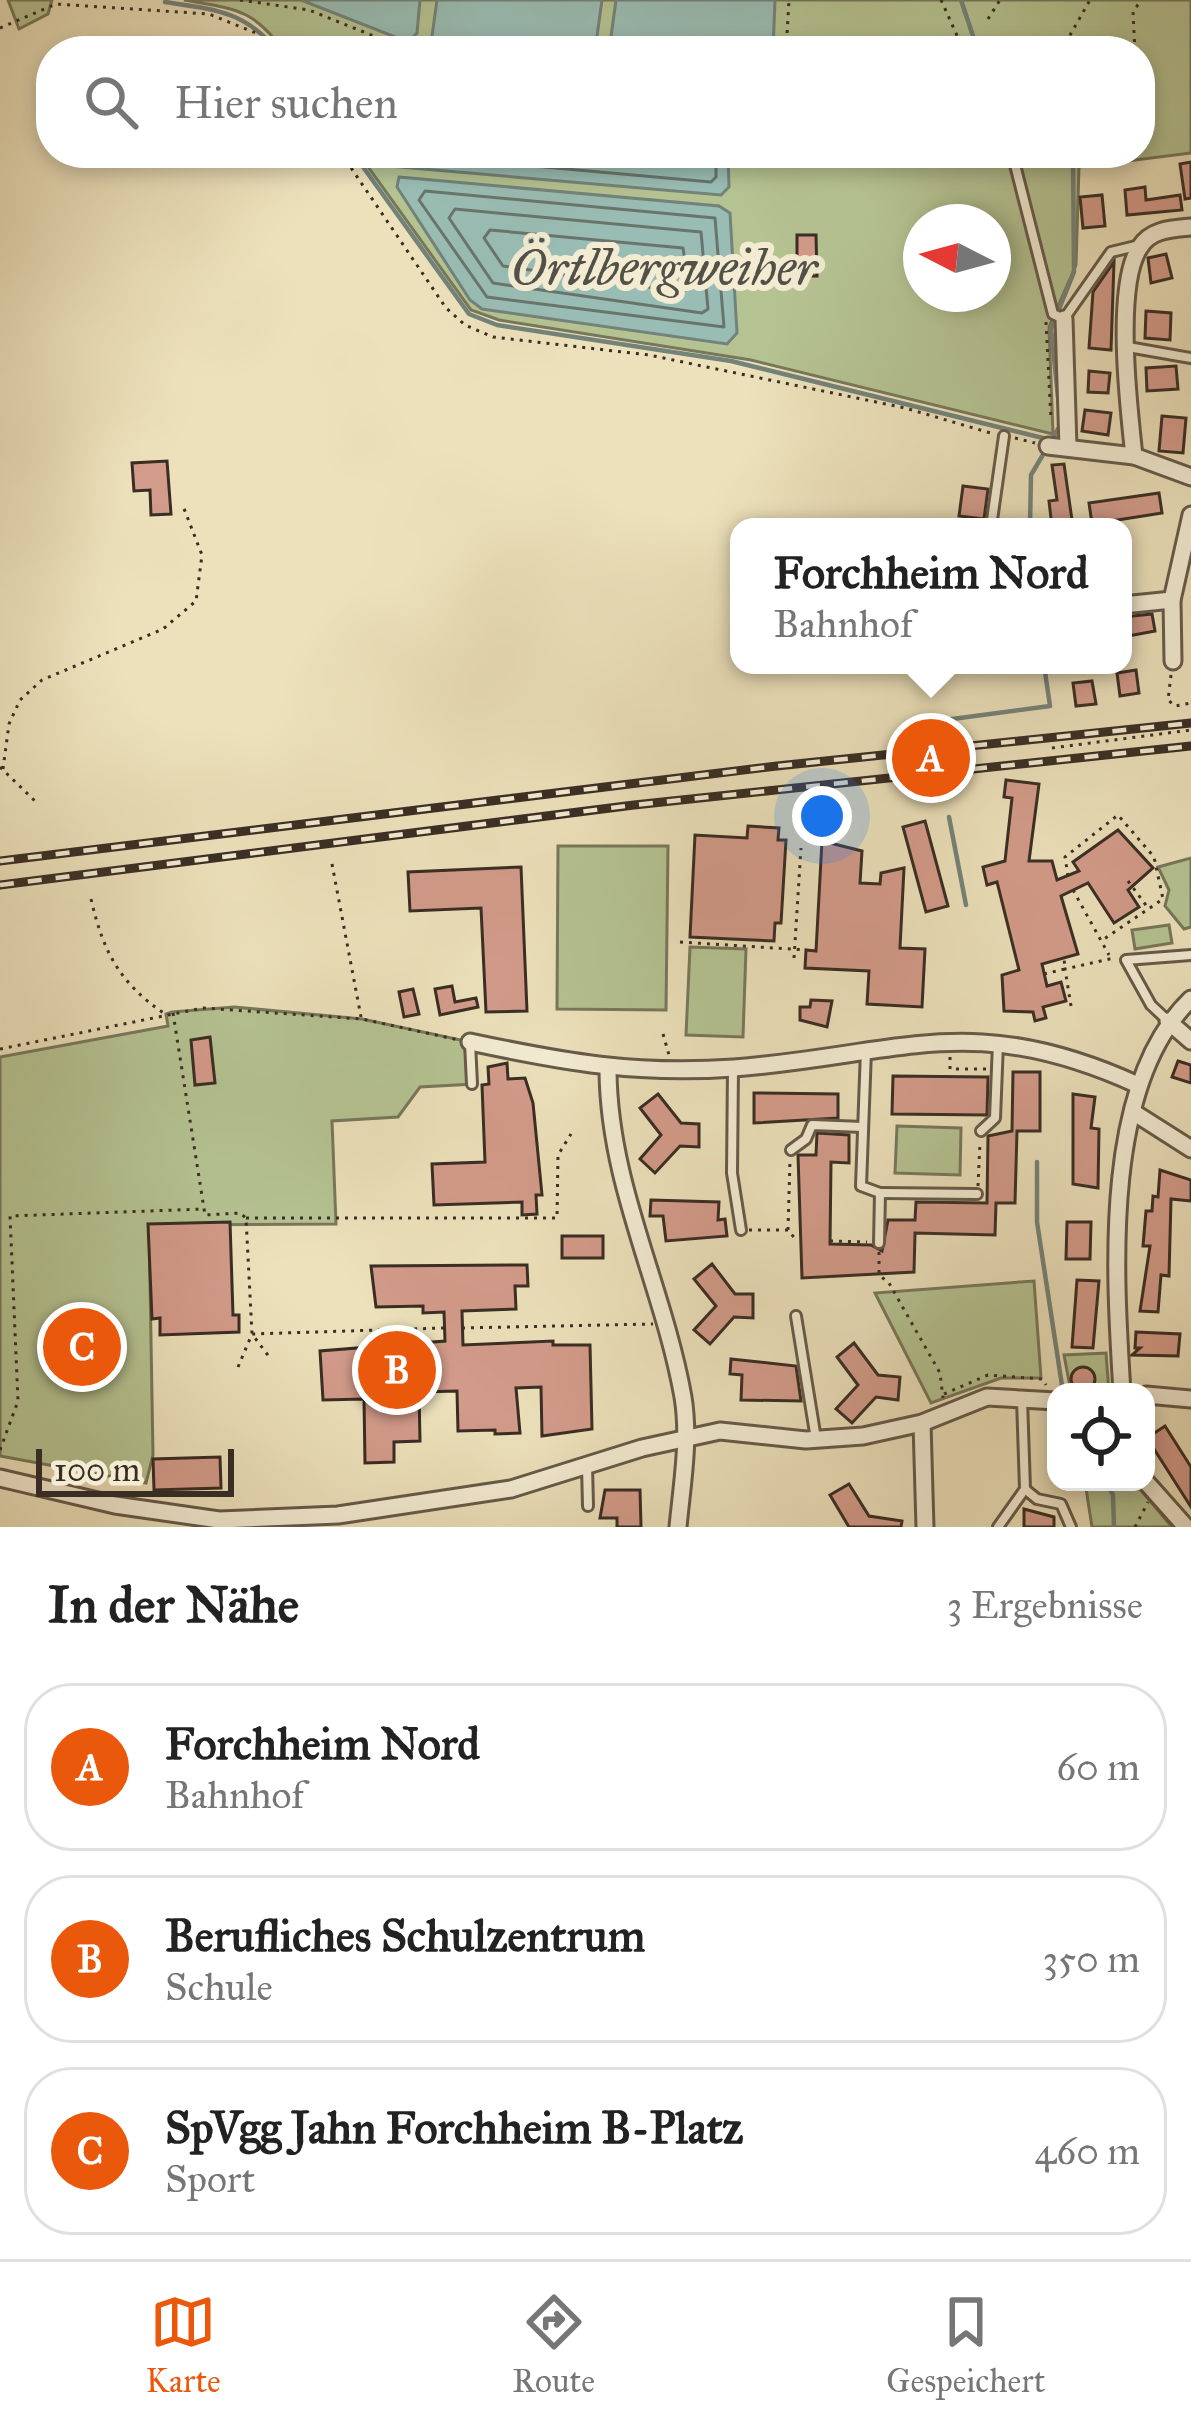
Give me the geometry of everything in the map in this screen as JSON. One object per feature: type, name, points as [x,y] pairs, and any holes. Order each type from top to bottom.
[{"type":"street","points":[[1134,456],[1125,346],[1133,263],[1140,245],[1158,231],[1191,227]]},
{"type":"street","points":[[1056,314],[1068,447]]},
{"type":"street","points":[[1044,445],[1134,456],[1191,477]]},
{"type":"street","points":[[1173,662],[1172,600],[1183,579],[1191,515]]},
{"type":"street","points":[[1132,603],[1172,600]]},
{"type":"street","points":[[1123,1383],[1118,1254],[1133,1112],[1138,1085],[1168,1021],[1191,999]]},
{"type":"street","points":[[1168,1021],[1191,1041]]},
{"type":"street","points":[[470,1042],[608,1071],[733,1068],[950,1040],[998,1042],[1053,1051],[1138,1085]]},
{"type":"street","points":[[608,1071],[608,1119],[623,1194],[682,1396],[686,1437],[678,1527]]},
{"type":"street","points":[[1133,1112],[1191,1149]]},
{"type":"street","points":[[1155,1396],[1191,1399]]},
{"type":"street","points":[[0,1478],[115,1505],[219,1520],[338,1514],[511,1489],[720,1431],[816,1439],[922,1423],[944,1403],[987,1397],[1047,1399]]},
{"type":"street","points":[[922,1423],[925,1527]]},
{"type":"street","points":[[1152,1491],[1186,1527]]},
{"type":"lane","points":[[1016,168],[1056,314]]},
{"type":"lane","points":[[1056,314],[1111,252],[1140,245]]},
{"type":"lane","points":[[1125,346],[1191,358]]},
{"type":"lane","points":[[992,518],[996,464],[1004,436]]},
{"type":"lane","points":[[1168,1021],[1151,1005],[1126,960],[1191,955]]},
{"type":"lane","points":[[470,1042],[472,1084]]},
{"type":"lane","points":[[981,1131],[995,1118],[998,1042]]},
{"type":"lane","points":[[866,1049],[861,1186],[880,1193],[977,1194]]},
{"type":"lane","points":[[733,1068],[732,1173],[742,1229]]},
{"type":"lane","points":[[790,1150],[806,1139],[812,1125],[863,1127]]},
{"type":"lane","points":[[879,1243],[880,1193]]},
{"type":"lane","points":[[796,1316],[816,1439]]},
{"type":"lane","points":[[998,1527],[1025,1489],[1022,1397]]},
{"type":"lane","points":[[587,1465],[589,1506]]},
{"type":"lane","points":[[1025,1489],[1037,1499],[1061,1504],[1071,1527]]},
{"type":"path","points":[[154,10],[158,0]]},
{"type":"path","points":[[240,0],[309,10],[374,36]]},
{"type":"path","points":[[787,36],[789,0]]},
{"type":"path","points":[[941,0],[957,36]]},
{"type":"path","points":[[988,19],[1000,0]]},
{"type":"path","points":[[1070,36],[1090,0]]},
{"type":"path","points":[[1134,36],[1133,12],[1141,0]]},
{"type":"path","points":[[0,28],[54,2],[231,19],[258,36]]},
{"type":"path","points":[[351,168],[446,308],[465,326],[493,337],[673,360],[905,408],[1044,445]]},
{"type":"path","points":[[1051,420],[1056,314]]},
{"type":"path","points":[[36,802],[2,768],[9,724],[20,700],[42,680],[163,629],[196,601],[202,555],[183,506]]},
{"type":"path","points":[[1173,662],[1165,696],[1175,706],[1191,703]]},
{"type":"path","points":[[1052,748],[1191,730]]},
{"type":"path","points":[[1068,876],[1065,857],[1118,815],[1154,857],[1163,898],[1101,941]]},
{"type":"path","points":[[794,958],[802,848]]},
{"type":"path","points":[[1147,862],[1154,857]]},
{"type":"path","points":[[332,864],[362,1019]]},
{"type":"path","points":[[1127,880],[1148,909]]},
{"type":"path","points":[[1044,974],[1109,957],[1072,890]]},
{"type":"path","points":[[91,899],[111,964],[125,982],[169,1014],[206,1215],[556,1218],[558,1155],[571,1134]]},
{"type":"path","points":[[680,942],[806,950]]},
{"type":"path","points":[[1064,958],[1071,1006]]},
{"type":"path","points":[[0,1049],[169,1014],[234,1007],[362,1019],[470,1042]]},
{"type":"path","points":[[663,1034],[673,1070]]},
{"type":"path","points":[[950,1040],[950,1069],[997,1069]]},
{"type":"path","points":[[978,1178],[980,1144]]},
{"type":"path","points":[[790,1150],[788,1230],[797,1241]]},
{"type":"path","points":[[0,1450],[18,1401],[10,1216],[204,1209]]},
{"type":"path","points":[[238,1366],[252,1334],[246,1218]]},
{"type":"path","points":[[742,1229],[788,1230]]},
{"type":"path","points":[[830,1241],[879,1243],[879,1275],[889,1283],[940,1373],[944,1403],[1007,1372],[1042,1378],[1047,1386]]},
{"type":"path","points":[[462,1328],[662,1324]]},
{"type":"path","points":[[252,1334],[444,1328]]},
{"type":"path","points":[[252,1334],[270,1358]]},
{"type":"path","points":[[1135,1527],[1148,1491]]},
{"type":"green space","points":[[8,0],[52,0],[48,14],[19,29]]},
{"type":"green space","points":[[184,0],[1191,0],[1191,153],[1155,158],[1155,36],[272,36],[241,13]]},
{"type":"green space","points":[[369,168],[1079,168],[1076,265],[1049,327],[1053,434],[751,360],[499,320],[471,310]]},
{"type":"green space","points":[[558,846],[668,846],[666,1010],[557,1009]]},
{"type":"green space","points":[[1191,858],[1191,927],[1184,929],[1165,906],[1169,890],[1158,867]]},
{"type":"green space","points":[[1169,925],[1172,943],[1135,949],[1132,930]]},
{"type":"green space","points":[[690,947],[746,949],[743,1037],[686,1035]]},
{"type":"green space","points":[[234,1007],[362,1019],[470,1042],[474,1084],[420,1087],[398,1117],[332,1121],[336,1224],[149,1225],[153,1455],[146,1483],[0,1456],[0,1057],[168,1026],[166,1014],[172,1012]]},
{"type":"green space","points":[[897,1126],[961,1128],[960,1175],[895,1173]]},
{"type":"green space","points":[[1034,1281],[1041,1378],[1001,1378],[931,1403],[875,1293]]},
{"type":"green space","points":[[1106,1353],[1108,1383],[1069,1383],[1064,1355]]},
{"type":"green space","points":[[1086,1491],[1142,1491],[1172,1527],[1092,1527]]},
{"type":"water","points":[[301,0],[420,0],[417,33],[393,36]]},
{"type":"water","points":[[437,0],[602,0],[597,36],[432,36]]},
{"type":"water","points":[[616,0],[775,0],[774,36],[611,36]]},
{"type":"water","points":[[412,168],[728,168],[729,187],[721,195]]},
{"type":"water","name":"Örtlbergweiher","points":[[399,177],[719,206],[730,213],[737,333],[727,344],[482,309],[470,300],[397,187]]},
{"type":"building","points":[[1191,162],[1191,198],[1185,199],[1180,164]]},
{"type":"building","points":[[1145,187],[1146,200],[1180,195],[1182,210],[1127,215],[1125,190]]},
{"type":"building","points":[[1102,195],[1105,226],[1083,228],[1080,197]]},
{"type":"building","points":[[797,235],[816,235],[817,276],[797,276]]},
{"type":"building","points":[[1166,254],[1172,278],[1151,283],[1148,258]]},
{"type":"building","points":[[1114,262],[1111,350],[1089,348],[1093,292]]},
{"type":"building","points":[[1146,311],[1171,313],[1170,340],[1145,338]]},
{"type":"building","points":[[1176,366],[1178,389],[1147,391],[1146,368]]},
{"type":"building","points":[[1089,371],[1110,373],[1108,393],[1088,392]]},
{"type":"building","points":[[1085,410],[1111,413],[1108,435],[1082,431]]},
{"type":"building","points":[[1162,416],[1186,418],[1183,453],[1159,451]]},
{"type":"building","points":[[167,461],[171,514],[151,515],[150,490],[134,491],[132,463]]},
{"type":"building","points":[[1064,464],[1072,518],[1051,518],[1049,501],[1057,500],[1052,465]]},
{"type":"building","points":[[963,486],[988,489],[984,518],[959,516]]},
{"type":"building","points":[[1159,493],[1162,513],[1091,518],[1089,503]]},
{"type":"building","points":[[1152,614],[1155,631],[1132,635],[1132,616]]},
{"type":"building","points":[[1136,670],[1139,693],[1120,696],[1117,674]]},
{"type":"building","points":[[1092,681],[1096,704],[1076,706],[1073,683]]},
{"type":"building","points":[[1006,780],[1039,784],[1029,861],[1052,861],[1057,880],[1079,871],[1073,862],[1118,830],[1153,868],[1128,890],[1139,907],[1114,923],[1088,883],[1061,896],[1078,954],[1042,964],[1047,986],[1061,982],[1066,1001],[1043,1007],[1046,1018],[1035,1021],[1033,1012],[1004,1011],[1002,975],[1019,970],[997,882],[987,885],[983,867],[1005,861],[1012,798],[1004,797]]},
{"type":"building","points":[[925,821],[948,906],[926,912],[903,827]]},
{"type":"building","points":[[748,826],[779,828],[778,840],[786,840],[781,923],[775,923],[774,941],[690,937],[695,835],[747,838]]},
{"type":"building","points":[[822,841],[862,851],[860,883],[880,884],[881,873],[904,868],[900,948],[925,949],[922,1007],[867,1004],[869,971],[805,968],[806,950],[816,951]]},
{"type":"building","points":[[521,867],[527,1011],[486,1012],[481,908],[410,911],[408,872]]},
{"type":"building","points":[[452,986],[455,1002],[476,998],[478,1007],[440,1015],[435,989]]},
{"type":"building","points":[[413,989],[419,1014],[404,1017],[399,992]]},
{"type":"building","points":[[811,1000],[832,1001],[827,1027],[800,1020],[800,1007],[810,1007]]},
{"type":"building","points":[[210,1037],[215,1083],[195,1085],[191,1040]]},
{"type":"building","points":[[1178,1061],[1191,1065],[1191,1083],[1172,1077]]},
{"type":"building","points":[[507,1063],[508,1079],[525,1078],[533,1103],[542,1195],[536,1195],[537,1214],[522,1215],[522,1202],[434,1205],[432,1164],[485,1162],[482,1085],[489,1084],[488,1067]]},
{"type":"building","points":[[1013,1072],[1040,1072],[1040,1131],[1017,1131],[1015,1203],[996,1203],[995,1235],[915,1233],[914,1272],[802,1278],[798,1155],[816,1155],[817,1133],[849,1135],[849,1163],[831,1162],[830,1244],[871,1245],[882,1251],[888,1220],[915,1220],[916,1202],[987,1203],[988,1136],[1012,1131]]},
{"type":"building","points":[[893,1076],[988,1077],[987,1115],[892,1114]]},
{"type":"building","points":[[754,1093],[838,1094],[838,1118],[754,1123]]},
{"type":"building","points":[[658,1094],[681,1123],[699,1124],[699,1147],[680,1146],[655,1173],[640,1159],[661,1135],[640,1108]]},
{"type":"building","points":[[1073,1094],[1095,1097],[1091,1128],[1099,1129],[1098,1188],[1073,1184]]},
{"type":"building","points":[[1160,1170],[1191,1180],[1191,1201],[1171,1199],[1169,1276],[1161,1275],[1158,1312],[1140,1311],[1150,1246],[1143,1246],[1146,1211],[1152,1211],[1153,1196],[1158,1197]]},
{"type":"building","points":[[651,1200],[719,1202],[718,1220],[725,1219],[727,1236],[666,1241],[663,1216],[650,1216]]},
{"type":"building","points":[[230,1222],[233,1315],[239,1315],[239,1332],[160,1335],[160,1318],[152,1319],[148,1224]]},
{"type":"building","points":[[1067,1222],[1091,1222],[1090,1259],[1066,1259]]},
{"type":"building","points":[[562,1236],[603,1236],[603,1258],[562,1258]]},
{"type":"building","points":[[712,1264],[735,1294],[753,1294],[753,1318],[734,1317],[710,1344],[694,1330],[716,1306],[694,1279]]},
{"type":"building","points":[[527,1265],[528,1286],[515,1286],[516,1309],[462,1311],[463,1345],[553,1341],[553,1345],[590,1345],[592,1429],[542,1436],[541,1387],[516,1388],[520,1433],[458,1431],[457,1391],[419,1392],[420,1441],[394,1442],[394,1462],[365,1463],[364,1399],[323,1400],[320,1351],[445,1341],[444,1312],[423,1313],[423,1306],[376,1307],[371,1266]]},
{"type":"building","points":[[1077,1280],[1099,1281],[1093,1348],[1072,1347]]},
{"type":"building","points":[[1136,1332],[1180,1334],[1178,1356],[1132,1355],[1140,1348],[1135,1348]]},
{"type":"building","points":[[854,1343],[878,1375],[900,1377],[898,1400],[876,1397],[852,1423],[836,1409],[858,1385],[837,1357]]},
{"type":"building","points":[[731,1359],[796,1366],[801,1401],[741,1400],[742,1375],[730,1374]]},
{"type":"building","points":[[1083,1367],[1091,1371],[1093,1383],[1073,1383],[1075,1371]]},
{"type":"building","points":[[1165,1426],[1191,1467],[1191,1507],[1155,1451],[1155,1433]]},
{"type":"building","points":[[220,1457],[221,1488],[154,1490],[153,1459]]},
{"type":"building","points":[[849,1484],[869,1516],[902,1521],[901,1527],[849,1527],[830,1495]]},
{"type":"building","points":[[605,1490],[640,1490],[641,1527],[617,1527],[617,1518],[600,1518]]},
{"type":"building","points":[[1024,1509],[1054,1517],[1054,1527],[1024,1527]]},
{"type":"waterway","points":[[961,0],[973,36]]},
{"type":"waterway","points":[[165,2],[213,10],[241,20],[263,36]]},
{"type":"waterway","points":[[364,168],[469,314],[497,325],[731,361],[1047,439]]},
{"type":"waterway","points":[[1059,406],[1051,329],[1074,272],[1073,168]]},
{"type":"waterway","points":[[1030,518],[1031,475],[1061,424]]},
{"type":"waterway","points":[[930,722],[1050,706],[1045,674]]},
{"type":"waterway","points":[[949,817],[966,905]]},
{"type":"waterway","points":[[1037,1162],[1037,1222],[1062,1383]]},
{"type":"waterway","points":[[1111,1491],[1114,1527]]},
{"type":"railway","points":[[0,861],[777,766],[1191,723]]},
{"type":"railway","points":[[0,885],[634,805],[1191,746]]},
{"type":"place","name":"Forchheim Nord","points":[[931,758]]},
{"type":"place","name":"SpVgg Jahn Forchheim B-Platz","points":[[82,1347]]},
{"type":"place","name":"Berufliches Schulzentrum","points":[[397,1370]]}]
